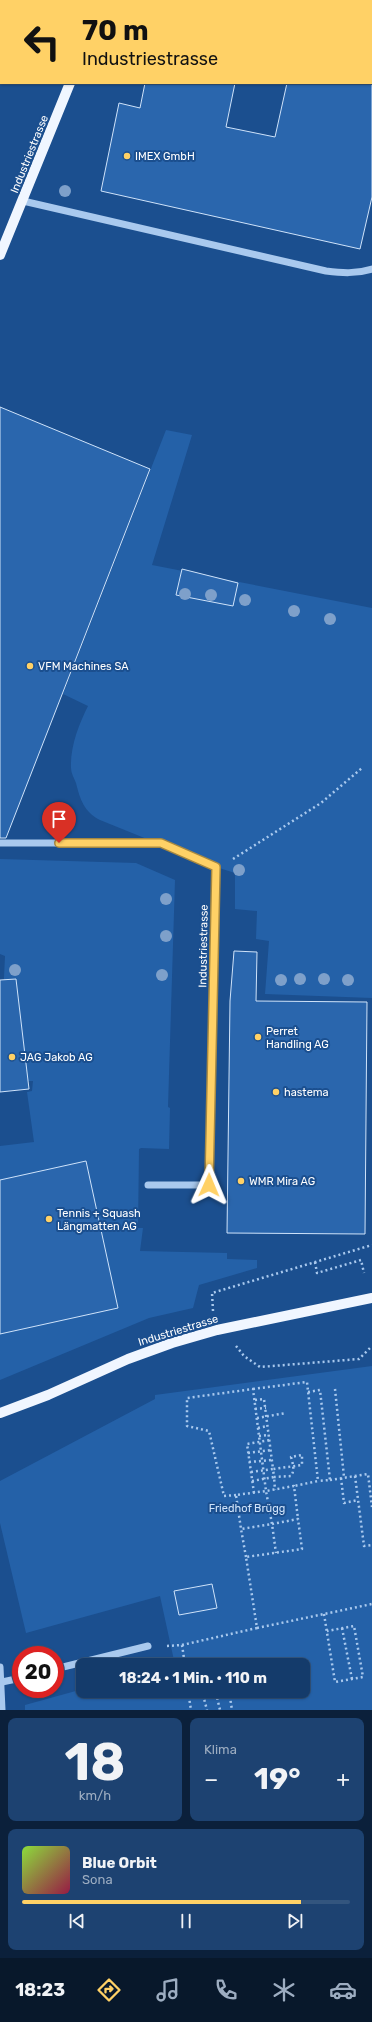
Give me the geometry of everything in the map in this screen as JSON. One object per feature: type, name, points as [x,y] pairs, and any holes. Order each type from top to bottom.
[{"type":"main road","name":"Industriestrasse","points":[[0,255],[70,84]]},
{"type":"main road","name":"Industriestrasse","points":[[0,1413],[48,1396],[128,1359],[172,1343],[217,1330],[371,1299]]},
{"type":"street","points":[[23,201],[326,271],[360,273],[372,269]]},
{"type":"street","points":[[0,843],[161,843],[216,867]]},
{"type":"street","name":"Industriestrasse","points":[[148,1185],[209,1185],[216,867]]},
{"type":"street","points":[[64,1667],[148,1646]]},
{"type":"street","points":[[0,1667],[2,1682],[2,1710]]},
{"type":"street","points":[[2,1682],[12,1680]]},
{"type":"path","points":[[216,867],[320,803],[362,768]]},
{"type":"path","points":[[217,1330],[212,1308],[212,1293],[372,1245]]},
{"type":"path","points":[[315,1262],[317,1273],[361,1260],[364,1272]]},
{"type":"path","points":[[228,1328],[236,1347],[244,1356],[260,1367],[359,1359],[372,1346]]},
{"type":"path","points":[[318,1481],[307,1382],[187,1398],[187,1426],[209,1431],[224,1496],[275,1490],[318,1481],[368,1474],[372,1507]]},
{"type":"path","points":[[253,1389],[266,1491],[276,1553]]},
{"type":"path","points":[[335,1389],[344,1503],[358,1500]]},
{"type":"path","points":[[308,1392],[320,1390],[330,1480]]},
{"type":"path","points":[[254,1400],[264,1399],[275,1490]]},
{"type":"path","points":[[255,1409],[266,1408]]},
{"type":"path","points":[[257,1418],[286,1413]]},
{"type":"path","points":[[258,1428],[268,1426]]},
{"type":"path","points":[[259,1436],[269,1435]]},
{"type":"path","points":[[254,1493],[247,1444],[270,1440]]},
{"type":"path","points":[[248,1453],[271,1450]]},
{"type":"path","points":[[251,1472],[293,1466],[302,1465],[302,1455],[291,1457],[293,1466],[294,1472],[291,1476],[252,1481]]},
{"type":"path","points":[[250,1462],[272,1460]]},
{"type":"path","points":[[355,1476],[364,1546],[372,1545]]},
{"type":"path","points":[[246,1557],[302,1549],[294,1486]]},
{"type":"path","points":[[236,1495],[257,1628]]},
{"type":"path","points":[[242,1529],[298,1519]]},
{"type":"path","points":[[148,1646],[182,1645],[372,1604]]},
{"type":"path","points":[[324,1614],[335,1682],[364,1677],[354,1626],[327,1631]]},
{"type":"path","points":[[342,1628],[352,1679]]},
{"type":"path","points":[[182,1645],[184,1658]]},
{"type":"path","points":[[189,1698],[191,1710]]},
{"type":"path","points":[[204,1698],[207,1710]]},
{"type":"path","points":[[217,1698],[220,1710]]},
{"type":"path","points":[[230,1698],[232,1710]]},
{"type":"green space","points":[[166,430],[192,435],[152,565],[372,608],[372,998],[265,994],[269,941],[256,939],[257,911],[235,909],[235,873],[216,867],[100,820],[86,809],[79,794],[71,768],[71,760],[81,720],[88,706],[63,694]]},
{"type":"green space","points":[[0,859],[136,863],[175,880],[168,1107],[170,1108],[169,1149],[139,1149],[138,1228],[143,1228],[140,1251],[227,1253],[227,1259],[257,1260],[257,1268],[199,1285],[193,1308],[149,1318],[0,1380],[0,1146],[34,1142],[27,1092],[32,1091],[33,1081],[28,1081],[3,999],[5,956],[0,954]]},
{"type":"green space","name":"Friedhof Brügg","points":[[372,1366],[372,1710],[25,1710],[25,1705],[50,1698],[64,1698],[64,1694],[76,1691],[76,1698],[310,1698],[310,1658],[173,1658],[160,1596],[26,1633],[0,1523],[0,1481],[155,1399],[155,1395]]},
{"type":"building","points":[[145,84],[235,84],[226,127],[275,137],[287,84],[372,84],[372,197],[360,249],[101,191],[119,103],[140,108]]},
{"type":"building","points":[[0,407],[150,469],[6,838],[0,838]]},
{"type":"building","points":[[182,569],[238,583],[233,606],[176,595]]},
{"type":"building","points":[[234,951],[257,952],[256,1001],[367,1002],[365,1234],[227,1233],[230,1001]]},
{"type":"building","name":"JAG Jakob AG","points":[[16,979],[29,1089],[0,1092],[0,980]]},
{"type":"building","name":"Tennis + Squash Längmatten AG","points":[[86,1161],[118,1308],[0,1334],[0,1180]]},
{"type":"building","points":[[212,1584],[217,1608],[179,1615],[174,1591]]},
{"type":"place","name":"IMEX GmbH","points":[[127,156]]},
{"type":"place","name":"VFM Machines SA","points":[[30,666]]},
{"type":"place","name":"Perret Handling AG","points":[[258,1037]]},
{"type":"place","name":"JAG Jakob AG","points":[[12,1057]]},
{"type":"place","name":"hastema","points":[[276,1092]]},
{"type":"place","name":"WMR Mira AG","points":[[241,1181]]},
{"type":"place","name":"Tennis + Squash Längmatten AG","points":[[49,1219]]},
{"type":"route","points":[[59,843],[161,843],[176,851],[216,867],[209,1185]]}]
